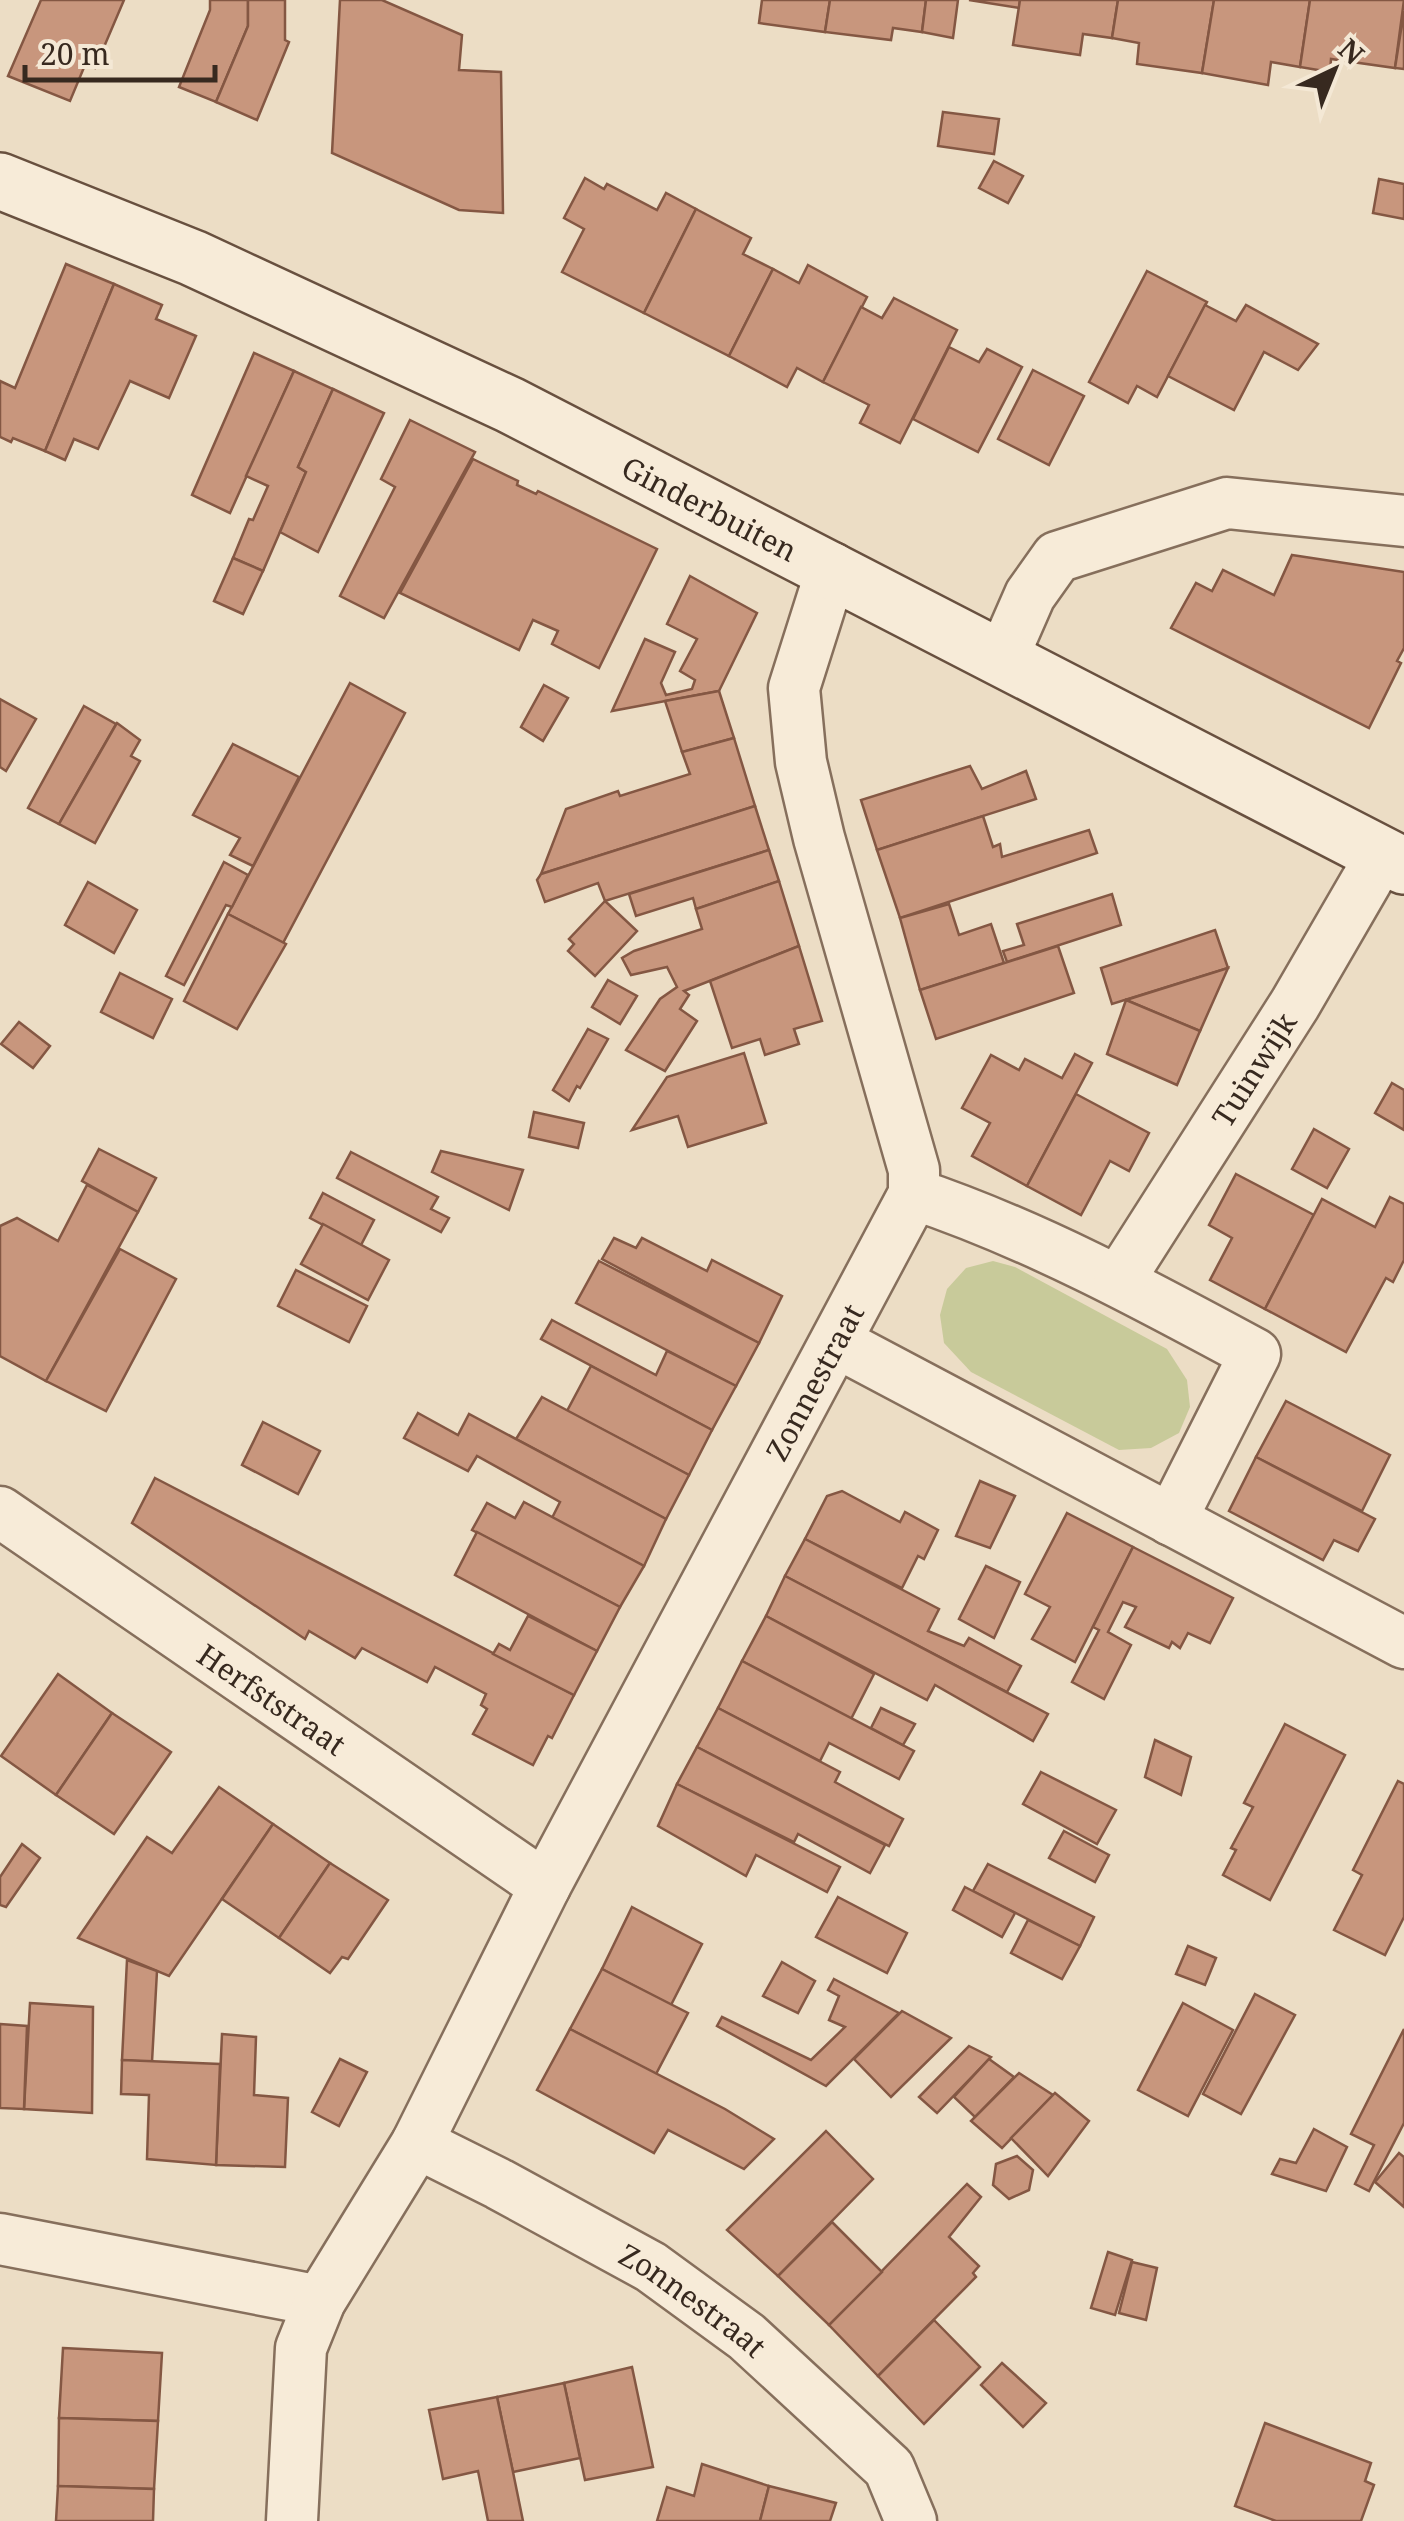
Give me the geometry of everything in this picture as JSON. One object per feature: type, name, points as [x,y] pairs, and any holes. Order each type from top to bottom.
[{"type":"main road","name":"Ginderbuiten","points":[[0,182],[193,258],[475,389],[832,568],[1393,860]]},
{"type":"street","points":[[1002,659],[1030,595],[1057,557],[1228,503],[1404,521]]},
{"type":"street","points":[[832,568],[794,688],[801,762],[914,1170],[914,1194],[972,1214],[1119,1280],[1255,1354],[1170,1520]]},
{"type":"street","name":"Tuinwijk","points":[[1119,1280],[1295,1004],[1393,860]]},
{"type":"street","name":"Zonnestraat","points":[[292,2521],[301,2348],[320,2301],[417,2143],[545,1886],[914,1194]]},
{"type":"street","points":[[836,1342],[1404,1643]]},
{"type":"street","name":"Herfststraat","points":[[0,1512],[545,1886]]},
{"type":"street","name":"Zonnestraat","points":[[417,2143],[650,2267],[748,2337],[889,2468],[911,2521]]},
{"type":"street","points":[[0,2239],[320,2301]]},
{"type":"green space","points":[[993,1261],[1015,1267],[1167,1349],[1187,1380],[1190,1407],[1179,1433],[1151,1448],[1119,1450],[971,1372],[944,1343],[940,1315],[947,1289],[966,1268]]},
{"type":"building","points":[[41,0],[124,0],[95,68],[85,65],[70,101],[8,76]]},
{"type":"building","points":[[210,0],[248,0],[248,26],[216,102],[179,87],[210,10]]},
{"type":"building","points":[[248,0],[285,0],[285,40],[289,42],[257,120],[216,102],[248,26]]},
{"type":"building","points":[[340,0],[382,0],[462,35],[459,70],[501,72],[503,213],[459,210],[332,153]]},
{"type":"building","points":[[762,0],[830,0],[825,32],[759,23]]},
{"type":"building","points":[[830,0],[926,0],[922,32],[893,28],[891,40],[825,32]]},
{"type":"building","points":[[926,0],[958,0],[953,38],[922,32]]},
{"type":"building","points":[[969,0],[1020,0],[1019,8]]},
{"type":"building","points":[[1020,0],[1118,0],[1112,38],[1083,34],[1080,55],[1013,45]]},
{"type":"building","points":[[1118,0],[1214,0],[1202,73],[1137,64],[1139,43],[1112,38]]},
{"type":"building","points":[[1214,0],[1310,0],[1300,67],[1271,62],[1268,85],[1202,73]]},
{"type":"building","points":[[1310,0],[1404,0],[1395,68],[1331,59],[1330,72],[1300,67]]},
{"type":"building","points":[[1404,11],[1404,69],[1395,68]]},
{"type":"building","points":[[943,112],[999,119],[994,154],[938,146]]},
{"type":"building","points":[[994,161],[1023,176],[1008,203],[979,188]]},
{"type":"building","points":[[585,178],[604,189],[607,184],[657,210],[666,193],[696,209],[644,313],[562,272],[584,229],[564,218]]},
{"type":"building","points":[[1379,179],[1404,184],[1404,219],[1373,213]]},
{"type":"building","points":[[696,209],[751,238],[743,254],[773,269],[729,356],[644,313]]},
{"type":"building","points":[[66,264],[114,284],[45,451],[0,437],[0,381],[15,388]]},
{"type":"building","points":[[808,265],[867,297],[823,382],[797,368],[787,387],[729,356],[773,269],[799,283]]},
{"type":"building","points":[[1147,271],[1207,302],[1157,397],[1137,386],[1128,403],[1089,382]]},
{"type":"building","points":[[114,284],[162,305],[156,319],[196,336],[169,398],[130,381],[98,449],[74,439],[65,460],[45,451]]},
{"type":"building","points":[[894,298],[957,330],[900,443],[860,423],[869,405],[823,382],[861,307],[882,318]]},
{"type":"building","points":[[1205,305],[1236,321],[1246,305],[1318,344],[1298,370],[1264,352],[1234,410],[1168,376]]},
{"type":"building","points":[[949,347],[979,362],[987,349],[1022,367],[978,452],[913,419]]},
{"type":"building","points":[[254,353],[294,371],[230,513],[192,495]]},
{"type":"building","points":[[1033,370],[1084,396],[1049,465],[998,439]]},
{"type":"building","points":[[294,371],[333,389],[298,467],[306,472],[263,571],[233,558],[268,486],[246,476]]},
{"type":"building","points":[[333,389],[384,413],[318,552],[280,532],[306,472],[298,467]]},
{"type":"building","points":[[410,420],[475,452],[384,618],[340,596],[395,487],[381,479]]},
{"type":"building","points":[[473,459],[518,481],[517,485],[536,494],[538,491],[657,549],[599,668],[552,644],[558,631],[533,620],[519,650],[400,593]]},
{"type":"building","points":[[1292,555],[1404,572],[1404,648],[1397,661],[1401,663],[1369,728],[1171,628],[1196,583],[1212,591],[1223,570],[1274,595]]},
{"type":"building","points":[[233,558],[263,571],[243,614],[214,601]]},
{"type":"building","points":[[690,576],[757,613],[719,691],[612,711],[645,639],[675,652],[661,683],[666,695],[692,689],[695,680],[680,671],[697,639],[667,624]]},
{"type":"building","points":[[350,683],[405,713],[283,943],[228,914]]},
{"type":"building","points":[[544,685],[568,698],[543,741],[521,727]]},
{"type":"building","points":[[719,691],[734,738],[682,752],[665,701]]},
{"type":"building","points":[[0,699],[36,719],[6,771],[0,767]]},
{"type":"building","points":[[84,706],[116,724],[59,824],[28,808]]},
{"type":"building","points":[[117,723],[140,740],[131,756],[140,761],[95,843],[59,824]]},
{"type":"building","points":[[734,738],[755,806],[541,874],[566,809],[618,791],[620,796],[690,774],[682,752]]},
{"type":"building","points":[[233,744],[299,777],[253,866],[230,855],[240,838],[193,815]]},
{"type":"building","points":[[970,766],[982,789],[1026,771],[1036,799],[877,850],[861,800]]},
{"type":"building","points":[[755,806],[769,850],[605,901],[598,883],[545,902],[537,880],[541,874]]},
{"type":"building","points":[[983,816],[993,847],[1000,844],[1002,857],[1089,830],[1097,853],[900,918],[877,850]]},
{"type":"building","points":[[769,850],[779,881],[696,909],[693,898],[636,916],[629,894]]},
{"type":"building","points":[[224,862],[248,875],[232,907],[226,905],[184,985],[166,976]]},
{"type":"building","points":[[779,881],[799,946],[684,991],[689,995],[680,1009],[697,1021],[665,1071],[626,1050],[660,999],[677,987],[667,967],[631,975],[622,958],[702,929],[696,909]]},
{"type":"building","points":[[88,882],[137,910],[114,953],[65,925]]},
{"type":"building","points":[[1112,894],[1121,925],[1007,962],[1003,951],[1024,945],[1017,924]]},
{"type":"building","points":[[605,901],[637,931],[595,976],[568,951],[574,944],[569,939]]},
{"type":"building","points":[[949,904],[959,935],[991,924],[1004,963],[920,990],[900,918]]},
{"type":"building","points":[[228,914],[286,944],[237,1029],[184,1001]]},
{"type":"building","points":[[1215,930],[1228,968],[1112,1004],[1101,968]]},
{"type":"building","points":[[799,946],[822,1021],[794,1029],[799,1044],[765,1055],[760,1039],[732,1048],[710,981]]},
{"type":"building","points":[[1058,946],[1074,993],[936,1039],[920,990]]},
{"type":"building","points":[[1228,968],[1200,1031],[1126,1000]]},
{"type":"building","points":[[120,973],[172,999],[153,1038],[101,1012]]},
{"type":"building","points":[[608,980],[637,996],[620,1024],[592,1007]]},
{"type":"building","points":[[1126,1000],[1200,1031],[1177,1085],[1107,1054]]},
{"type":"building","points":[[19,1022],[50,1046],[33,1068],[1,1044]]},
{"type":"building","points":[[588,1029],[608,1039],[569,1101],[553,1090]]},
{"type":"building","points":[[744,1053],[766,1123],[688,1147],[678,1116],[632,1130],[667,1077]]},
{"type":"building","points":[[1075,1054],[1092,1063],[1027,1186],[972,1156],[990,1123],[962,1108],[991,1055],[1019,1070],[1025,1059],[1062,1078]]},
{"type":"building","points":[[1392,1083],[1404,1090],[1404,1130],[1375,1113]]},
{"type":"building","points":[[1076,1094],[1149,1133],[1129,1171],[1110,1161],[1081,1215],[1027,1186]]},
{"type":"building","points":[[534,1112],[584,1123],[578,1148],[529,1137]]},
{"type":"building","points":[[1314,1129],[1349,1149],[1327,1188],[1292,1169]]},
{"type":"building","points":[[99,1149],[156,1178],[138,1212],[82,1181]]},
{"type":"building","points":[[441,1151],[523,1170],[509,1210],[432,1172]]},
{"type":"building","points":[[351,1152],[438,1197],[431,1209],[449,1218],[441,1232],[337,1178]]},
{"type":"building","points":[[1236,1174],[1314,1215],[1265,1309],[1210,1280],[1232,1238],[1209,1225]]},
{"type":"building","points":[[87,1185],[138,1212],[46,1381],[0,1356],[0,1226],[17,1218],[58,1241]]},
{"type":"building","points":[[323,1193],[374,1220],[361,1245],[310,1218]]},
{"type":"building","points":[[1390,1197],[1404,1204],[1404,1260],[1393,1282],[1386,1278],[1346,1352],[1265,1309],[1322,1199],[1375,1227]]},
{"type":"building","points":[[323,1224],[389,1260],[368,1300],[301,1264]]},
{"type":"building","points":[[614,1238],[636,1248],[642,1238],[707,1271],[712,1260],[782,1296],[759,1343],[602,1259]]},
{"type":"building","points":[[120,1249],[176,1279],[106,1411],[46,1381]]},
{"type":"building","points":[[599,1261],[759,1343],[736,1386],[576,1303]]},
{"type":"building","points":[[296,1270],[367,1306],[349,1342],[278,1306]]},
{"type":"building","points":[[552,1320],[656,1375],[667,1351],[736,1386],[712,1430],[541,1339]]},
{"type":"building","points":[[591,1366],[712,1430],[689,1475],[567,1411]]},
{"type":"building","points":[[542,1397],[689,1475],[666,1519],[516,1439]]},
{"type":"building","points":[[1286,1401],[1390,1455],[1362,1511],[1256,1457]]},
{"type":"building","points":[[418,1413],[458,1435],[469,1414],[666,1519],[644,1566],[552,1518],[560,1502],[477,1456],[468,1471],[404,1438]]},
{"type":"building","points":[[263,1422],[320,1451],[298,1494],[242,1465]]},
{"type":"building","points":[[1256,1457],[1375,1519],[1358,1551],[1334,1540],[1323,1560],[1229,1511]]},
{"type":"building","points":[[155,1478],[574,1695],[533,1765],[473,1734],[487,1709],[481,1705],[486,1694],[435,1667],[427,1682],[362,1648],[355,1658],[309,1631],[305,1639],[132,1523]]},
{"type":"building","points":[[980,1481],[1015,1496],[990,1548],[956,1536]]},
{"type":"building","points":[[842,1491],[900,1522],[905,1512],[938,1530],[924,1559],[918,1556],[902,1588],[805,1539],[827,1496]]},
{"type":"building","points":[[524,1502],[644,1566],[620,1607],[472,1530],[487,1503],[515,1518]]},
{"type":"building","points":[[1067,1513],[1133,1547],[1075,1662],[1032,1639],[1050,1607],[1025,1594]]},
{"type":"building","points":[[477,1532],[620,1607],[597,1651],[455,1575]]},
{"type":"building","points":[[805,1539],[939,1609],[928,1631],[964,1646],[969,1638],[1021,1666],[1007,1692],[785,1576]]},
{"type":"building","points":[[1133,1547],[1233,1598],[1210,1643],[1188,1633],[1180,1648],[1172,1642],[1169,1648],[1125,1627],[1136,1607],[1123,1602],[1108,1632],[1131,1645],[1104,1699],[1072,1682],[1099,1630],[1093,1627]]},
{"type":"building","points":[[986,1566],[1020,1582],[994,1638],[959,1619]]},
{"type":"building","points":[[785,1576],[1048,1714],[1033,1741],[935,1685],[927,1700],[766,1616]]},
{"type":"building","points":[[528,1616],[597,1651],[574,1695],[493,1654],[499,1644],[510,1650]]},
{"type":"building","points":[[766,1616],[874,1674],[851,1719],[742,1661]]},
{"type":"building","points":[[742,1661],[914,1751],[899,1779],[829,1743],[820,1761],[718,1708]]},
{"type":"building","points":[[58,1674],[112,1713],[56,1795],[1,1756]]},
{"type":"building","points":[[718,1708],[840,1772],[835,1782],[903,1819],[889,1846],[697,1747]]},
{"type":"building","points":[[881,1708],[915,1724],[903,1745],[871,1728]]},
{"type":"building","points":[[112,1713],[171,1752],[114,1834],[56,1795]]},
{"type":"building","points":[[1285,1724],[1345,1755],[1270,1900],[1223,1875],[1236,1850],[1231,1848],[1253,1807],[1244,1803]]},
{"type":"building","points":[[1155,1740],[1191,1757],[1181,1795],[1145,1777]]},
{"type":"building","points":[[697,1747],[885,1845],[870,1873],[798,1834],[794,1842],[677,1784]]},
{"type":"building","points":[[1041,1772],[1116,1810],[1097,1844],[1023,1804]]},
{"type":"building","points":[[1398,1781],[1404,1784],[1404,1917],[1385,1955],[1334,1930],[1362,1875],[1353,1870]]},
{"type":"building","points":[[677,1784],[840,1867],[827,1892],[756,1855],[746,1876],[658,1826]]},
{"type":"building","points":[[219,1787],[273,1824],[169,1976],[78,1938],[147,1837],[172,1853]]},
{"type":"building","points":[[273,1824],[330,1863],[279,1938],[222,1899]]},
{"type":"building","points":[[1064,1831],[1109,1855],[1095,1882],[1049,1858]]},
{"type":"building","points":[[22,1844],[40,1858],[6,1907],[0,1905],[0,1877]]},
{"type":"building","points":[[330,1863],[388,1900],[348,1959],[342,1957],[330,1973],[279,1938]]},
{"type":"building","points":[[988,1864],[1094,1917],[1080,1946],[973,1891]]},
{"type":"building","points":[[965,1887],[1015,1913],[1002,1937],[953,1910]]},
{"type":"building","points":[[838,1897],[907,1933],[887,1973],[816,1937]]},
{"type":"building","points":[[632,1907],[702,1944],[671,2005],[602,1969]]},
{"type":"building","points":[[1028,1920],[1080,1946],[1062,1979],[1011,1953]]},
{"type":"building","points":[[1188,1946],[1216,1958],[1205,1985],[1176,1974]]},
{"type":"building","points":[[127,1960],[157,1971],[152,2062],[122,2060]]},
{"type":"building","points":[[782,1962],[815,1981],[798,2013],[763,1996]]},
{"type":"building","points":[[602,1969],[688,2013],[656,2074],[570,2029]]},
{"type":"building","points":[[834,1979],[899,2013],[826,2086],[717,2026],[722,2017],[811,2060],[845,2027],[829,2020],[839,1996],[828,1990]]},
{"type":"building","points":[[1255,1994],[1295,2015],[1241,2114],[1203,2094]]},
{"type":"building","points":[[30,2003],[93,2007],[92,2113],[24,2109]]},
{"type":"building","points":[[1183,2003],[1233,2030],[1188,2116],[1138,2090]]},
{"type":"building","points":[[902,2011],[951,2038],[891,2097],[854,2059]]},
{"type":"building","points":[[0,2024],[27,2026],[24,2109],[0,2108]]},
{"type":"building","points":[[570,2029],[725,2109],[774,2139],[744,2169],[668,2130],[654,2153],[537,2090]]},
{"type":"building","points":[[1404,2029],[1404,2123],[1369,2191],[1355,2184],[1374,2145],[1351,2134]]},
{"type":"building","points":[[222,2034],[256,2037],[254,2095],[288,2098],[285,2167],[216,2165]]},
{"type":"building","points":[[969,2046],[991,2057],[937,2113],[919,2097]]},
{"type":"building","points":[[340,2059],[367,2072],[339,2126],[312,2112]]},
{"type":"building","points":[[989,2059],[1014,2077],[975,2117],[954,2097]]},
{"type":"building","points":[[122,2060],[220,2064],[216,2165],[147,2159],[149,2095],[121,2094]]},
{"type":"building","points":[[1019,2073],[1053,2095],[1002,2148],[971,2121]]},
{"type":"building","points":[[1055,2093],[1089,2121],[1048,2176],[1011,2138]]},
{"type":"building","points":[[1314,2129],[1347,2147],[1326,2191],[1272,2174],[1280,2159],[1296,2163]]},
{"type":"building","points":[[826,2131],[873,2179],[778,2276],[727,2230]]},
{"type":"building","points":[[1399,2153],[1404,2157],[1404,2207],[1375,2182]]},
{"type":"building","points":[[1017,2156],[1033,2170],[1029,2190],[1009,2199],[993,2185],[996,2164]]},
{"type":"building","points":[[967,2184],[981,2197],[949,2237],[979,2266],[973,2273],[976,2277],[878,2376],[829,2325]]},
{"type":"building","points":[[832,2222],[882,2272],[829,2325],[778,2276]]},
{"type":"building","points":[[1108,2252],[1132,2260],[1115,2315],[1091,2308]]},
{"type":"building","points":[[1132,2262],[1157,2268],[1146,2320],[1119,2313]]},
{"type":"building","points":[[934,2320],[980,2367],[924,2424],[878,2376]]},
{"type":"building","points":[[63,2348],[162,2353],[158,2421],[59,2418]]},
{"type":"building","points":[[1002,2363],[1046,2403],[1023,2427],[981,2385]]},
{"type":"building","points":[[632,2367],[653,2467],[585,2480],[564,2383]]},
{"type":"building","points":[[564,2383],[580,2458],[513,2472],[497,2397]]},
{"type":"building","points":[[497,2397],[523,2521],[488,2521],[478,2471],[443,2479],[429,2410]]},
{"type":"building","points":[[59,2418],[158,2421],[154,2489],[58,2486]]},
{"type":"building","points":[[1265,2423],[1371,2463],[1365,2481],[1374,2485],[1361,2521],[1276,2521],[1235,2506]]},
{"type":"building","points":[[702,2464],[769,2486],[760,2521],[657,2521],[667,2487],[694,2496]]},
{"type":"building","points":[[58,2486],[154,2489],[153,2521],[56,2521]]},
{"type":"building","points":[[769,2486],[836,2503],[830,2521],[760,2521]]}]
